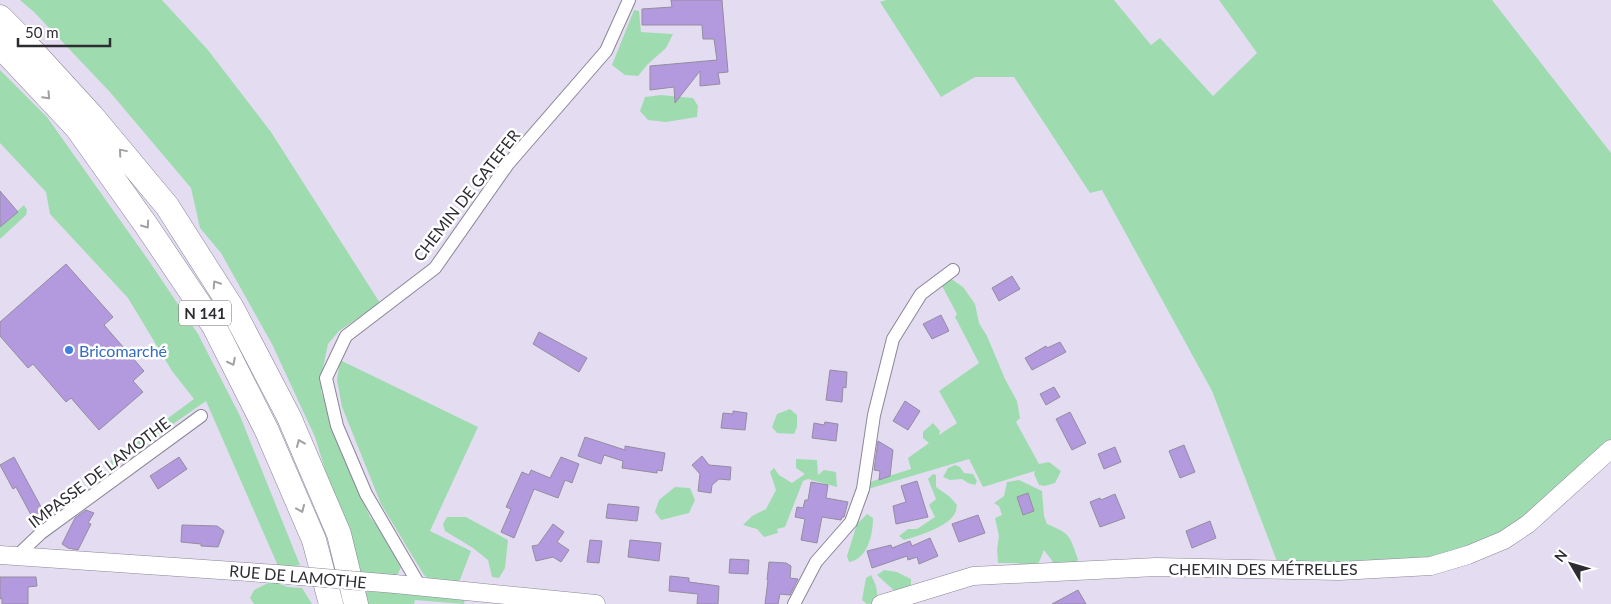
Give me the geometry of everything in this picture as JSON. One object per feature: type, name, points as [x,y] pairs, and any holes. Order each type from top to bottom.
[{"type":"highway","name":"N 141","points":[[0,18],[92,116],[167,206],[232,308],[289,417],[339,534],[356,604]]},
{"type":"highway","name":"N 141","points":[[0,46],[77,128],[146,225],[214,326],[267,431],[314,540],[331,604]]},
{"type":"street","name":"CHEMIN DE GATEFER","points":[[421,588],[366,494],[337,426],[326,378],[346,336],[435,268],[508,164],[606,51],[629,0]]},
{"type":"street","points":[[794,604],[816,562],[851,522],[863,490],[874,415],[893,339],[921,294],[953,270]]},
{"type":"street","name":"IMPASSE DE LAMOTHE","points":[[18,555],[41,533],[201,416]]},
{"type":"street","name":"CHEMIN DES MÉTRELLES","points":[[881,604],[973,576],[1156,567],[1339,570],[1431,566],[1468,555],[1504,540],[1528,524],[1611,448]]},
{"type":"street","name":"RUE DE LAMOTHE","points":[[0,555],[277,574],[596,604]]},
{"type":"green space","points":[[20,0],[162,0],[208,50],[271,132],[380,303],[339,331],[328,344],[321,391],[350,471],[370,517],[390,542],[398,557],[401,567],[398,574],[391,578],[357,573],[315,437],[272,344],[221,253],[200,228],[191,188],[109,91],[34,12]]},
{"type":"green space","points":[[886,0],[1114,0],[1151,45],[1160,38],[1213,96],[1257,53],[1219,0],[1492,0],[1611,153],[1611,442],[1550,496],[1505,532],[1478,545],[1414,561],[1278,564],[1212,391],[1102,190],[1090,193],[1014,77],[975,77],[941,97],[880,2]]},
{"type":"green space","points":[[634,10],[639,11],[641,32],[673,34],[666,48],[638,76],[625,75],[612,65]]},
{"type":"green space","points":[[0,70],[47,117],[198,334],[240,416],[300,565],[291,567],[278,566],[206,401],[113,466],[110,461],[194,399],[172,371],[128,298],[50,214],[46,192],[0,143]]},
{"type":"green space","points":[[661,95],[693,98],[698,106],[697,117],[666,122],[648,120],[640,111],[645,97]]},
{"type":"green space","points":[[24,205],[27,210],[26,215],[0,239],[0,227]]},
{"type":"green space","points":[[946,279],[953,280],[963,287],[975,304],[979,323],[1017,401],[1020,418],[1016,422],[1039,464],[1049,462],[1061,471],[1055,483],[1045,486],[1039,485],[1034,474],[1035,471],[983,487],[969,459],[868,489],[867,483],[911,469],[908,458],[929,443],[923,438],[923,432],[933,423],[940,431],[939,435],[957,423],[939,391],[979,363],[955,317],[957,314],[941,284]]},
{"type":"green space","points":[[340,360],[478,427],[430,531],[471,551],[458,585],[432,582],[424,575],[381,504],[342,407],[337,380]]},
{"type":"green space","points":[[790,409],[797,415],[797,427],[794,434],[777,433],[772,427],[777,414]]},
{"type":"green space","points":[[796,459],[817,460],[818,475],[824,470],[836,472],[837,487],[808,479],[803,481],[785,527],[777,529],[778,533],[764,537],[757,529],[743,525],[752,516],[766,509],[776,490],[770,472],[774,468],[779,475],[792,483],[805,474],[796,468]]},
{"type":"green space","points":[[955,465],[960,467],[964,473],[973,474],[977,481],[975,485],[962,479],[950,480],[943,477],[948,468]]},
{"type":"green space","points":[[933,474],[936,475],[936,487],[950,497],[957,505],[956,511],[952,518],[940,526],[924,534],[904,540],[899,536],[908,529],[917,529],[935,517],[929,505],[936,499],[928,479]]},
{"type":"green space","points":[[1019,480],[1042,491],[1044,516],[1047,524],[1061,530],[1068,536],[1078,559],[1075,566],[1056,566],[1044,550],[1037,567],[1029,569],[1017,563],[998,563],[997,549],[999,536],[995,518],[1002,515],[999,506],[994,503],[1004,496],[1007,482]]},
{"type":"green space","points":[[675,487],[690,488],[695,500],[689,513],[661,520],[655,512],[659,500]]},
{"type":"green space","points":[[867,514],[873,518],[868,545],[861,556],[849,562],[847,556],[857,524]]},
{"type":"green space","points":[[447,517],[466,517],[508,540],[505,568],[499,578],[492,577],[488,560],[473,548],[445,531],[443,524]]},
{"type":"green space","points":[[884,570],[897,572],[911,579],[911,588],[900,596],[877,575]]},
{"type":"green space","points":[[871,575],[877,599],[876,603],[867,604],[862,600],[866,578]]},
{"type":"green space","points":[[272,581],[288,587],[302,588],[312,604],[254,604],[250,598],[254,590]]},
{"type":"green space","points":[[363,591],[465,597],[464,604],[415,600],[414,604],[366,604]]},
{"type":"building","points":[[671,0],[722,0],[728,72],[718,73],[720,84],[700,86],[700,71],[675,103],[674,87],[650,90],[650,66],[717,60],[714,39],[703,39],[702,25],[642,25],[642,9],[672,7]]},
{"type":"building","points":[[0,191],[18,212],[0,227]]},
{"type":"building","name":"Bricomarché","points":[[66,264],[113,317],[104,325],[144,371],[133,381],[143,392],[99,430],[71,398],[66,402],[33,364],[28,368],[0,336],[0,322]]},
{"type":"building","points":[[1012,276],[1020,289],[999,301],[992,288]]},
{"type":"building","points":[[941,315],[949,331],[932,339],[923,324]]},
{"type":"building","points":[[539,332],[587,358],[579,372],[533,344]]},
{"type":"building","points":[[1060,342],[1066,352],[1032,370],[1025,358],[1046,346],[1047,348]]},
{"type":"building","points":[[830,370],[847,372],[846,388],[843,387],[842,402],[826,400]]},
{"type":"building","points":[[1054,387],[1060,397],[1046,405],[1040,394]]},
{"type":"building","points":[[905,401],[920,411],[908,430],[893,421]]},
{"type":"building","points":[[733,411],[747,413],[745,430],[721,428],[723,413],[733,414]]},
{"type":"building","points":[[1070,412],[1086,443],[1072,450],[1056,419]]},
{"type":"building","points":[[825,422],[838,424],[836,441],[812,438],[814,423],[824,425]]},
{"type":"building","points":[[585,437],[625,450],[625,446],[665,453],[662,471],[657,470],[657,473],[622,468],[623,461],[604,455],[601,464],[578,456]]},
{"type":"building","points":[[878,441],[893,450],[890,476],[879,480],[880,471],[874,470]]},
{"type":"building","points":[[1184,445],[1195,472],[1180,478],[1169,451]]},
{"type":"building","points":[[1115,447],[1121,462],[1104,469],[1098,454]]},
{"type":"building","points":[[702,456],[709,465],[731,467],[730,480],[719,479],[712,485],[711,493],[698,491],[700,474],[692,465]]},
{"type":"building","points":[[14,457],[47,518],[37,526],[16,487],[13,489],[0,465]]},
{"type":"building","points":[[179,457],[187,469],[158,489],[150,476]]},
{"type":"building","points":[[561,457],[579,464],[572,483],[565,480],[558,498],[534,489],[514,538],[501,532],[511,509],[506,507],[522,472],[529,475],[531,470],[550,478]]},
{"type":"building","points":[[917,481],[928,517],[896,524],[893,506],[906,502],[901,486]]},
{"type":"building","points":[[811,482],[828,485],[826,498],[848,502],[844,517],[841,520],[822,517],[817,543],[801,540],[805,519],[795,517],[797,507],[803,508],[805,500],[808,500]]},
{"type":"building","points":[[1028,493],[1034,511],[1023,515],[1017,497]]},
{"type":"building","points":[[1115,494],[1125,518],[1100,527],[1090,502]]},
{"type":"building","points":[[608,504],[639,507],[637,521],[606,518]]},
{"type":"building","points":[[86,510],[94,513],[88,523],[91,524],[78,550],[68,548],[62,544],[75,518]]},
{"type":"building","points":[[978,515],[985,533],[959,542],[952,524]]},
{"type":"building","points":[[1210,521],[1216,538],[1192,548],[1186,531]]},
{"type":"building","points":[[553,524],[564,532],[557,542],[569,550],[561,562],[553,557],[536,561],[532,546],[538,545]]},
{"type":"building","points":[[182,525],[217,526],[224,531],[218,547],[201,546],[201,544],[181,542]]},
{"type":"building","points":[[930,538],[938,556],[919,564],[917,557],[908,560],[907,556],[872,568],[867,551],[891,545],[892,548],[910,541],[912,546]]},
{"type":"building","points":[[590,540],[602,541],[599,563],[587,562]]},
{"type":"building","points":[[630,540],[661,543],[659,561],[628,557]]},
{"type":"building","points":[[730,559],[749,560],[748,574],[729,573]]},
{"type":"building","points":[[769,562],[786,563],[791,566],[790,578],[798,579],[790,595],[780,594],[778,604],[765,604]]},
{"type":"building","points":[[670,576],[689,578],[689,582],[719,586],[718,604],[697,604],[698,594],[669,591]]},
{"type":"building","points":[[0,577],[36,577],[37,586],[28,587],[28,604],[2,604],[2,598],[0,599]]},
{"type":"building","points":[[1078,590],[1086,604],[1052,604]]},
{"type":"place","name":"Bricomarché","points":[[69,350]]}]
